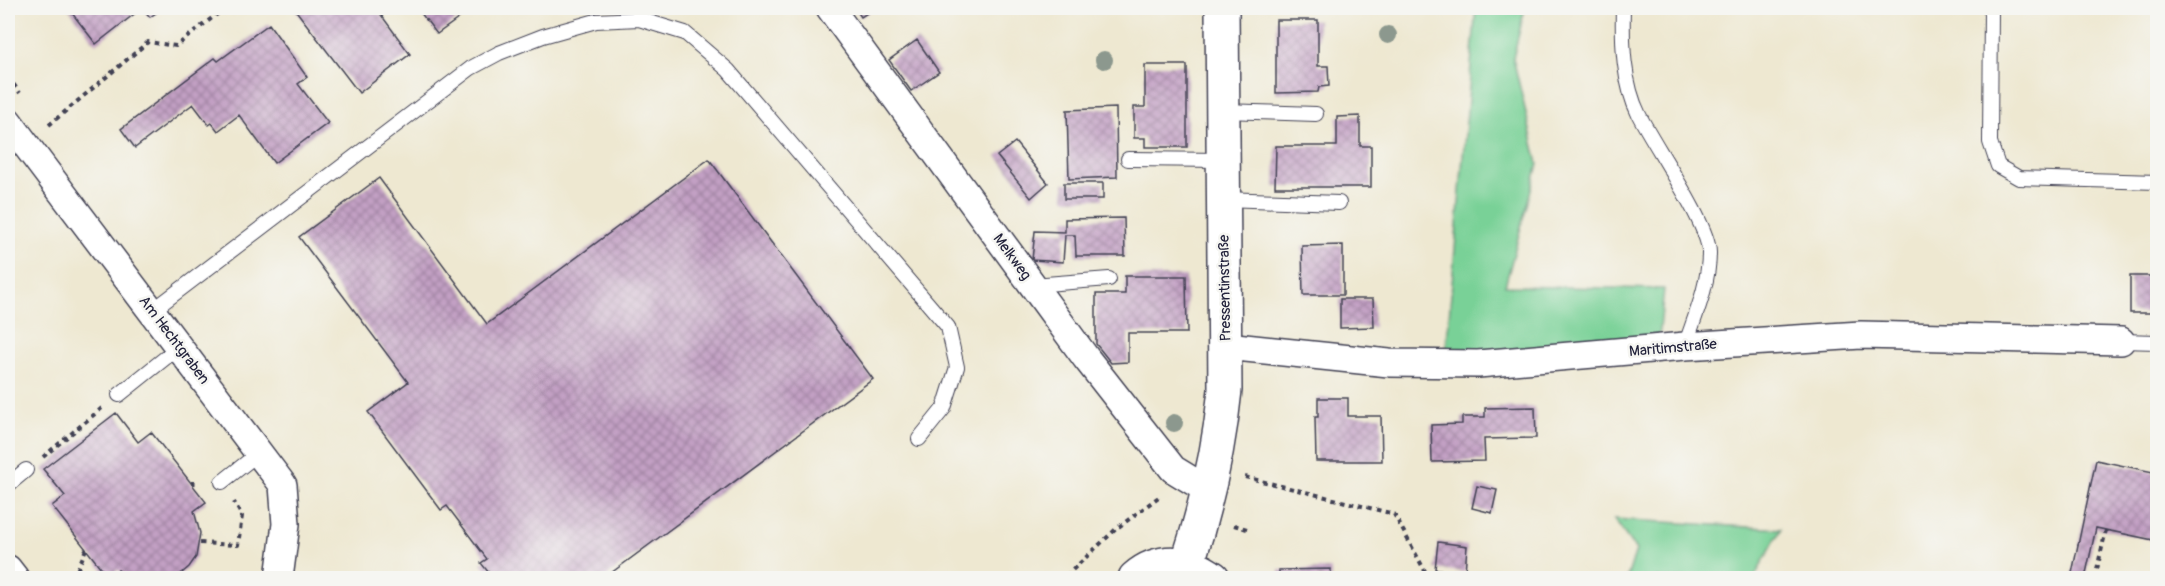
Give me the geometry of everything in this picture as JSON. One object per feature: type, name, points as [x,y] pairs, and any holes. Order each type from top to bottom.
[{"type":"street","name":"Melkweg","points":[[830,8],[1033,285],[1165,460],[1202,479]]},
{"type":"street","name":"Pressentinstraße","points":[[1135,579],[1148,569],[1161,564],[1200,572],[1202,479],[1224,400],[1226,346],[1222,8]]},
{"type":"street","name":"Am Hechtgraben","points":[[8,120],[283,485],[286,524],[279,579]]},
{"type":"street","name":"Maritimstraße","points":[[1226,346],[1389,363],[1478,364],[1685,346],[1861,335],[2121,341]]},
{"type":"street","points":[[8,569],[15,579]]},
{"type":"lane","points":[[1623,8],[1626,70],[1638,113],[1701,225],[1709,251],[1706,282],[1685,346]]},
{"type":"lane","points":[[1991,8],[1989,142],[1998,166],[2019,178],[2157,182]]},
{"type":"lane","points":[[152,311],[471,68],[499,53],[543,36],[596,21],[639,19],[685,33],[728,70],[948,327],[957,367],[944,408],[919,439]]},
{"type":"lane","points":[[1223,111],[1317,114]]},
{"type":"lane","points":[[1128,159],[1223,160]]},
{"type":"lane","points":[[1224,199],[1339,202]]},
{"type":"lane","points":[[1033,285],[1109,279]]},
{"type":"lane","points":[[2121,341],[2157,342]]},
{"type":"lane","points":[[119,395],[179,347]]},
{"type":"lane","points":[[222,482],[260,452]]},
{"type":"lane","points":[[8,485],[26,470]]},
{"type":"path","points":[[26,145],[148,42],[176,46],[225,8]]},
{"type":"path","points":[[26,470],[119,395]]},
{"type":"path","points":[[1066,576],[1116,529],[1202,479],[1394,514],[1425,571]]},
{"type":"path","points":[[191,483],[222,482],[242,516],[238,545],[200,543]]},
{"type":"path","points":[[2095,579],[2106,530]]},
{"type":"path","points":[[74,579],[86,549]]},
{"type":"green space","points":[[1476,8],[1525,8],[1513,58],[1538,164],[1505,286],[1664,289],[1658,349],[1445,363]]},
{"type":"green space","points":[[1614,519],[1781,529],[1754,578],[1627,578],[1636,550]]},
{"type":"building","points":[[68,8],[142,8],[96,44]]},
{"type":"building","points":[[142,8],[163,8],[150,17]]},
{"type":"building","points":[[294,8],[376,8],[410,54],[359,93]]},
{"type":"building","points":[[417,8],[473,8],[437,34]]},
{"type":"building","points":[[855,8],[875,8],[861,17]]},
{"type":"building","points":[[1276,20],[1318,20],[1318,66],[1328,66],[1329,86],[1319,87],[1318,92],[1276,93]]},
{"type":"building","points":[[269,24],[307,77],[298,84],[328,123],[274,163],[239,115],[218,131],[212,123],[209,125],[193,104],[135,148],[121,129],[215,58],[218,61]]},
{"type":"building","points":[[917,40],[939,72],[911,91],[889,60]]},
{"type":"building","points":[[1145,65],[1187,65],[1187,147],[1145,147],[1145,138],[1134,138],[1134,107],[1145,107]]},
{"type":"building","points":[[1116,108],[1117,177],[1069,179],[1067,110]]},
{"type":"building","points":[[1360,116],[1360,146],[1371,146],[1371,187],[1275,187],[1276,146],[1337,146],[1337,117]]},
{"type":"building","points":[[1015,142],[1048,183],[1031,198],[997,156]]},
{"type":"building","points":[[709,159],[873,379],[607,576],[609,578],[493,578],[481,563],[487,559],[447,506],[441,510],[368,412],[408,382],[299,237],[379,178],[487,324]]},
{"type":"building","points":[[1064,183],[1103,183],[1103,199],[1064,199]]},
{"type":"building","points":[[1124,218],[1125,256],[1076,256],[1075,235],[1065,235],[1063,262],[1032,260],[1035,231],[1065,232],[1065,219]]},
{"type":"building","points":[[1343,245],[1343,295],[1303,295],[1302,246]]},
{"type":"building","points":[[1125,276],[1186,276],[1187,333],[1128,333],[1128,362],[1111,363],[1096,344],[1096,294],[1125,294]]},
{"type":"building","points":[[2130,276],[2158,276],[2158,313],[2130,313]]},
{"type":"building","points":[[1340,299],[1373,299],[1374,327],[1340,328]]},
{"type":"building","points":[[1318,398],[1348,398],[1348,416],[1381,416],[1382,461],[1316,461],[1315,417],[1318,417]]},
{"type":"building","points":[[1535,407],[1536,438],[1484,439],[1485,461],[1432,462],[1431,425],[1462,424],[1462,417],[1485,417],[1485,408]]},
{"type":"building","points":[[116,413],[138,442],[151,432],[206,502],[194,511],[200,533],[196,557],[189,567],[176,578],[130,578],[118,570],[108,577],[52,506],[65,496],[43,469]]},
{"type":"building","points":[[2096,460],[2158,473],[2158,541],[2096,528],[2085,578],[2071,578]]},
{"type":"building","points":[[1477,486],[1497,490],[1492,513],[1472,508]]},
{"type":"building","points":[[1438,542],[1467,546],[1465,572],[1435,569]]},
{"type":"building","points":[[1331,569],[1331,578],[1279,578],[1279,570]]}]
